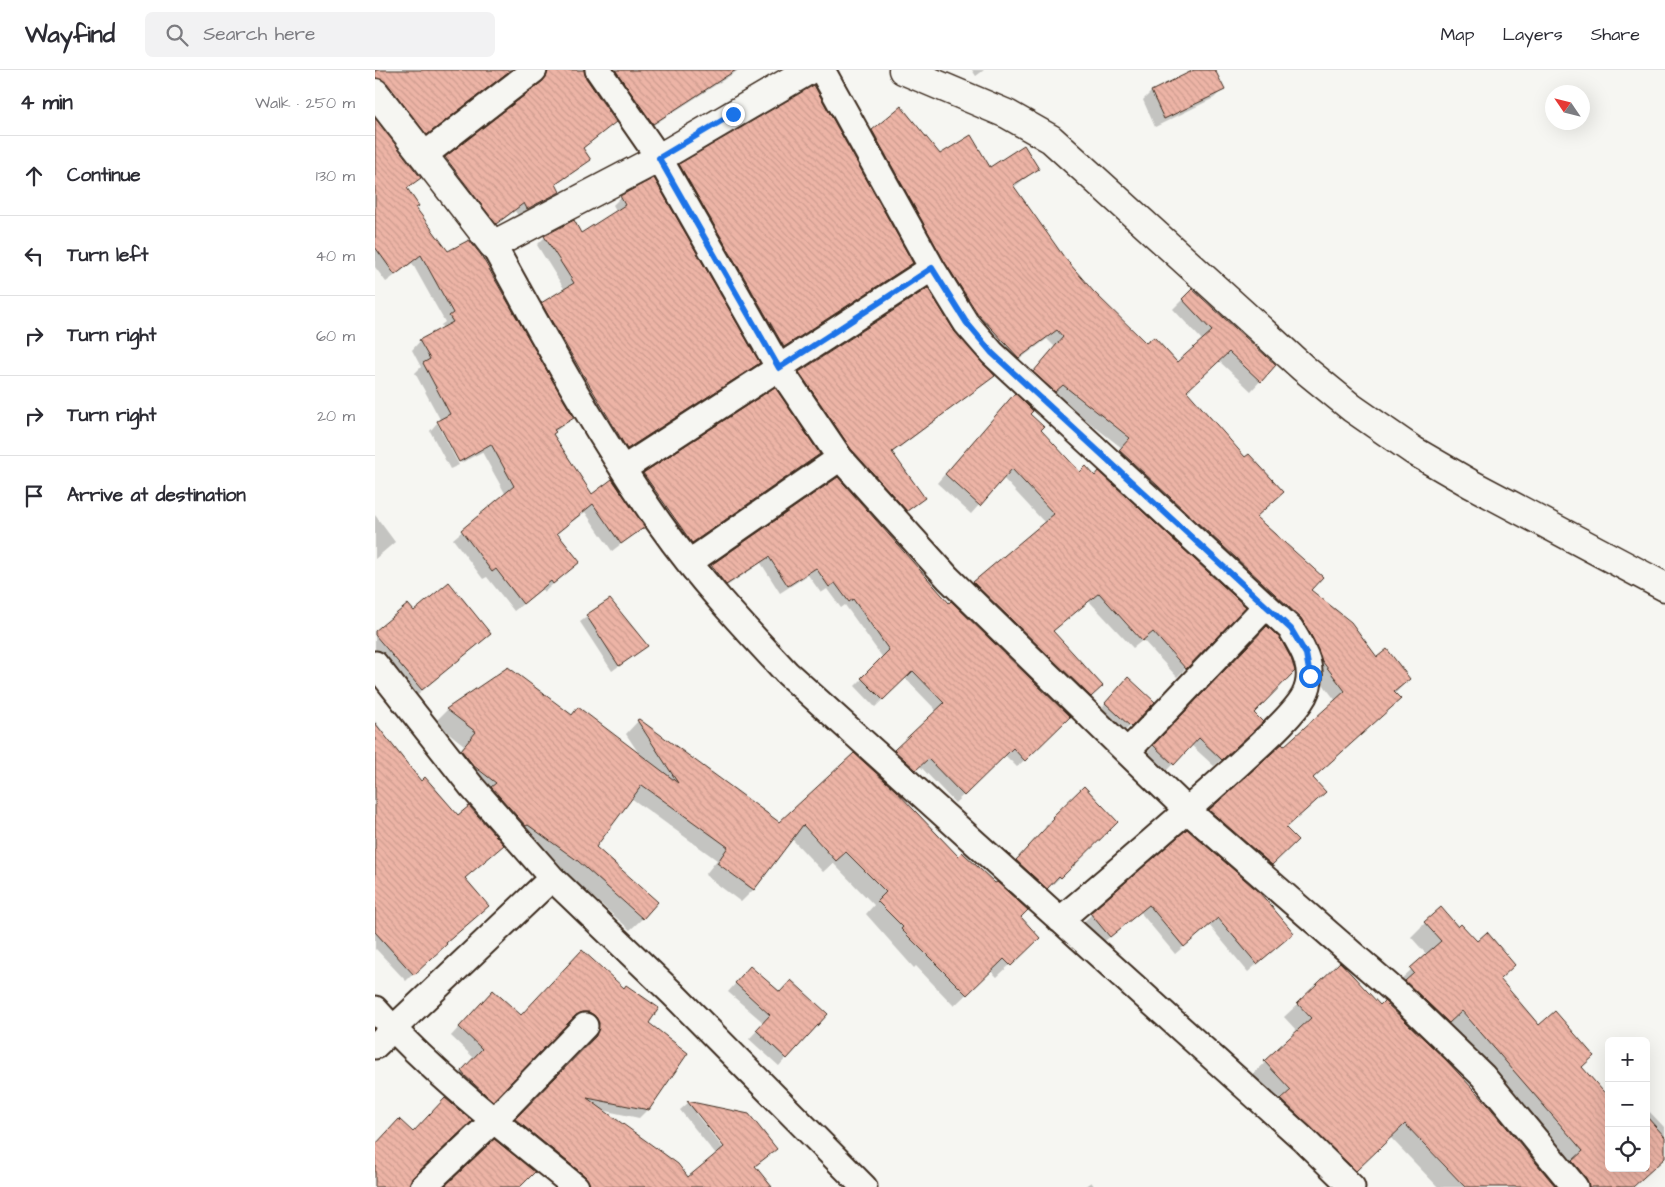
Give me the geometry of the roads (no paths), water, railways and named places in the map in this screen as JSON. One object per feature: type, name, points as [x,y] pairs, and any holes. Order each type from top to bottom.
[{"type":"street","points":[[423,156],[534,70]]},
{"type":"street","points":[[599,70],[659,158],[779,368],[840,458],[948,578],[1127,752],[1188,810],[1397,993],[1483,1076],[1575,1187]]},
{"type":"street","points":[[493,245],[659,158],[809,70]]},
{"type":"street","points":[[822,70],[932,268],[966,322],[992,353],[1291,629],[1306,654],[1310,676],[1304,696],[1273,732],[1188,810],[1060,920]]},
{"type":"street","points":[[903,70],[1007,114],[1051,139],[1303,368],[1352,408],[1415,451],[1471,484],[1665,587]]},
{"type":"street","points":[[375,93],[493,245],[553,352],[623,469],[660,525],[729,612],[787,673],[1302,1138],[1352,1187]]},
{"type":"street","points":[[623,469],[932,268]]},
{"type":"street","points":[[690,562],[840,458]]},
{"type":"street","points":[[1127,752],[1266,606]]},
{"type":"street","points":[[375,664],[472,787],[551,878],[673,994],[863,1187]]},
{"type":"street","points":[[375,1046],[551,878]]},
{"type":"street","points":[[375,1009],[443,1077],[576,1187]]},
{"type":"street","points":[[423,1187],[494,1120],[585,1026]]}]
